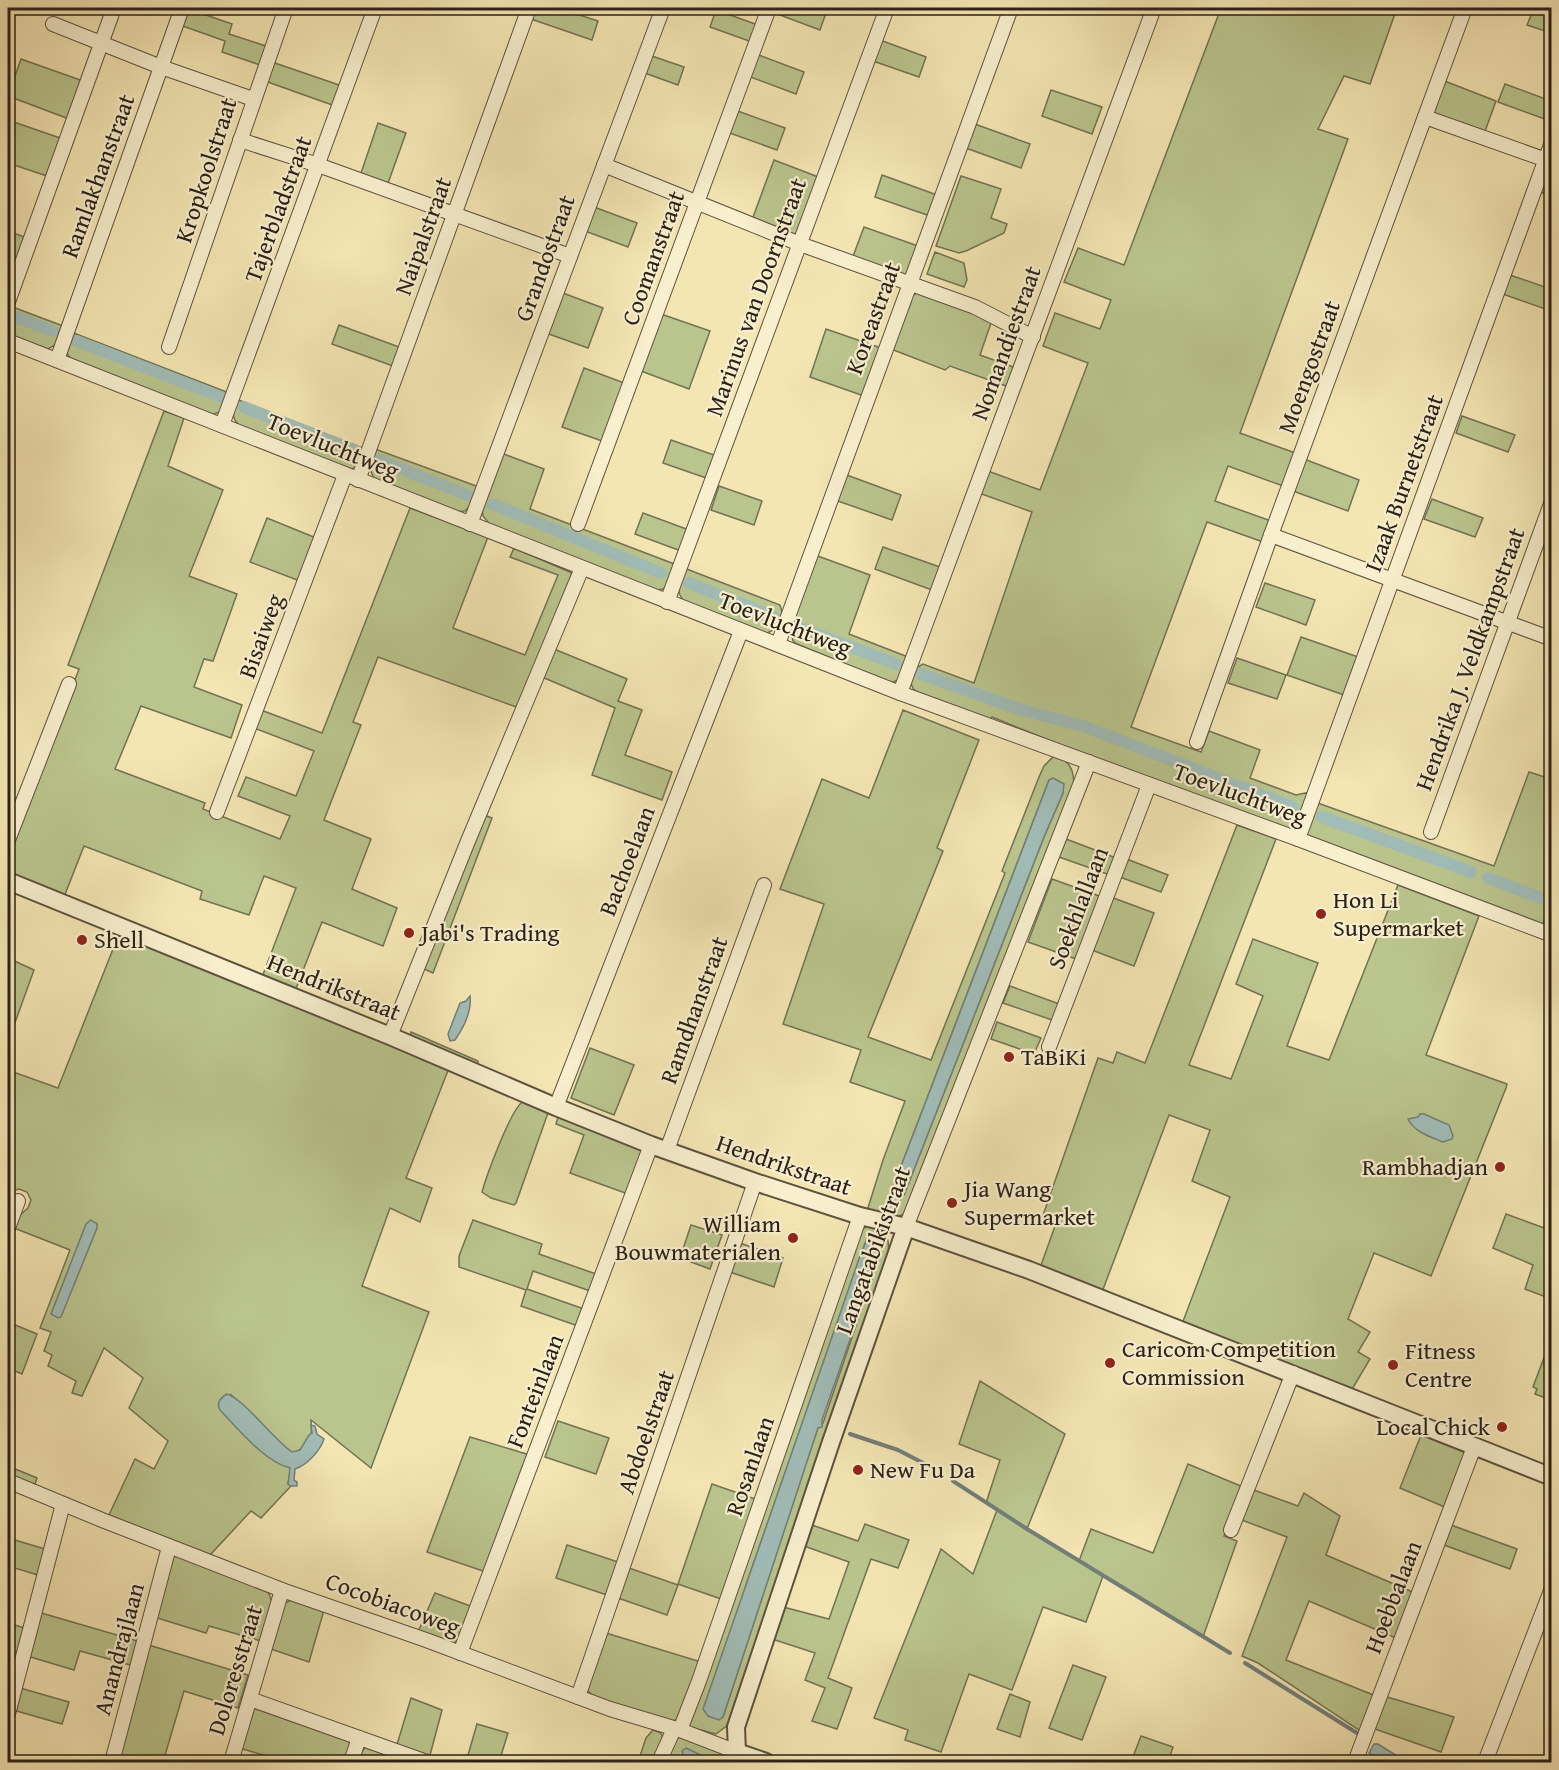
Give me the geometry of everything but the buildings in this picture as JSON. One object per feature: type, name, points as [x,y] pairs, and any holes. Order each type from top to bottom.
[{"type":"street","points":[[8,302],[114,8]]},
{"type":"street","name":"Ramlakhanstraat","points":[[57,360],[182,8]]},
{"type":"street","name":"Kropkoolstraat","points":[[169,347],[286,8]]},
{"type":"street","name":"Tajerbladstraat","points":[[222,425],[375,8]]},
{"type":"street","name":"Naipalstraat","points":[[352,477],[455,215],[529,8]]},
{"type":"street","name":"Grandostraat","points":[[470,524],[663,8]]},
{"type":"street","name":"Coomanstraat","points":[[578,524],[769,8]]},
{"type":"street","name":"Marinus van Doornstraat","points":[[668,602],[887,8]]},
{"type":"street","name":"Koreastraat","points":[[778,644],[1011,8]]},
{"type":"street","name":"Nomandiestraat","points":[[900,693],[1154,8]]},
{"type":"street","name":"Moengostraat","points":[[1197,742],[1465,8]]},
{"type":"street","points":[[53,24],[161,67],[253,99]]},
{"type":"street","points":[[1425,117],[1548,161]]},
{"type":"street","points":[[240,140],[318,165],[570,256]]},
{"type":"street","name":"Izaak Burnetstraat","points":[[1298,839],[1548,161],[1551,142]]},
{"type":"street","points":[[604,165],[800,244],[975,307],[1033,337]]},
{"type":"street","name":"Toevluchtweg","points":[[8,341],[900,693],[1298,839],[1551,935]]},
{"type":"street","name":"Bisaiweg","points":[[217,812],[352,477]]},
{"type":"street","name":"Hendrika J. Veldkampstraat","points":[[1431,832],[1551,501]]},
{"type":"street","points":[[1271,535],[1551,639]]},
{"type":"street","points":[[390,1036],[468,841],[582,568]]},
{"type":"street","name":"Bachoelaan","points":[[556,1107],[741,631]]},
{"type":"street","points":[[8,840],[69,684]]},
{"type":"street","name":"Langatabikistraat","points":[[740,1757],[736,1727],[906,1227],[1089,762]]},
{"type":"street","name":"Soekhlallaan","points":[[1050,1047],[1149,785]]},
{"type":"street","name":"Hendrikstraat","points":[[8,881],[390,1036],[556,1107],[659,1147],[755,1182],[860,1216],[906,1227],[1070,1285],[1551,1477]]},
{"type":"street","name":"Ramdhanstraat","points":[[659,1147],[764,885]]},
{"type":"street","name":"Fonteinlaan","points":[[460,1653],[659,1147]]},
{"type":"street","name":"Abdoelstraat","points":[[578,1697],[755,1182]]},
{"type":"street","points":[[8,1228],[18,1201]]},
{"type":"street","name":"Rosanlaan","points":[[659,1762],[677,1729],[703,1670],[860,1216]]},
{"type":"street","points":[[1231,1530],[1293,1374]]},
{"type":"street","name":"Hoebbalaan","points":[[1355,1762],[1474,1447]]},
{"type":"street","name":"Cocobiacoweg","points":[[8,1481],[169,1547],[282,1590],[610,1709],[677,1729],[740,1757],[766,1762]]},
{"type":"street","points":[[8,1714],[63,1504]]},
{"type":"street","name":"Anandrajlaan","points":[[112,1762],[169,1547]]},
{"type":"street","points":[[1485,1762],[1551,1588]]},
{"type":"street","name":"Doloresstraat","points":[[231,1762],[282,1590]]},
{"type":"street","points":[[250,1699],[428,1762]]},
{"type":"street","points":[[351,1762],[359,1738]]},
{"type":"green space","points":[[186,8],[232,24],[229,34],[269,47],[263,66],[222,52],[225,41],[180,25]]},
{"type":"green space","points":[[535,8],[558,8],[598,21],[592,40],[531,19]]},
{"type":"green space","points":[[773,8],[811,8],[826,13],[820,30],[772,12]]},
{"type":"green space","points":[[1221,8],[1397,8],[1370,84],[1344,76],[1318,129],[1348,139],[1240,433],[1298,454],[1286,487],[1228,466],[1215,501],[1271,521],[1263,542],[1207,522],[1131,727],[1201,752],[1209,731],[1260,750],[1250,778],[1296,795],[1310,792],[1305,810],[1299,820],[1284,830],[992,717],[990,720],[919,693],[914,690],[910,682],[916,668],[923,664],[974,683],[1032,512],[979,493],[988,471],[1040,490],[1088,363],[1043,346],[1055,313],[1100,329],[1111,300],[1064,282],[1078,248],[1124,265]]},
{"type":"green space","points":[[1534,8],[1551,8],[1551,33],[1527,25]]},
{"type":"green space","points":[[716,10],[758,25],[752,42],[710,27]]},
{"type":"green space","points":[[880,40],[926,57],[919,77],[873,61]]},
{"type":"green space","points":[[756,54],[804,72],[796,94],[748,76]]},
{"type":"green space","points":[[649,55],[684,67],[678,85],[642,72]]},
{"type":"green space","points":[[21,59],[83,81],[69,119],[8,96]]},
{"type":"green space","points":[[272,62],[342,86],[335,106],[265,81]]},
{"type":"green space","points":[[1442,80],[1496,101],[1484,134],[1433,115]]},
{"type":"green space","points":[[1505,84],[1551,101],[1550,121],[1498,102]]},
{"type":"green space","points":[[1051,90],[1102,107],[1092,134],[1042,116]]},
{"type":"green space","points":[[735,110],[785,128],[777,150],[727,132]]},
{"type":"green space","points":[[8,120],[63,139],[50,177],[8,163]]},
{"type":"green space","points":[[378,123],[406,133],[387,186],[360,176]]},
{"type":"green space","points":[[972,123],[1030,144],[1021,168],[963,147]]},
{"type":"green space","points":[[774,160],[821,178],[797,237],[752,220]]},
{"type":"green space","points":[[1551,166],[1551,196],[1537,191],[1545,169]]},
{"type":"green space","points":[[882,175],[937,195],[930,216],[875,197]]},
{"type":"green space","points":[[961,176],[1001,189],[991,218],[1007,224],[1004,233],[959,253],[936,246]]},
{"type":"green space","points":[[594,207],[637,223],[628,247],[585,231]]},
{"type":"green space","points":[[864,227],[918,246],[907,276],[852,259]]},
{"type":"green space","points":[[8,231],[27,238],[19,259],[8,254]]},
{"type":"green space","points":[[935,252],[964,263],[967,280],[964,287],[927,274]]},
{"type":"green space","points":[[1507,274],[1551,289],[1551,311],[1500,293]]},
{"type":"green space","points":[[560,292],[603,308],[588,348],[546,333]]},
{"type":"green space","points":[[919,292],[992,320],[980,355],[1016,368],[1009,387],[950,366],[945,370],[891,349],[911,296]]},
{"type":"green space","points":[[10,306],[63,326],[55,345],[46,350],[16,339],[8,329]]},
{"type":"green space","points":[[661,314],[710,331],[689,389],[641,371]]},
{"type":"green space","points":[[339,325],[399,347],[393,366],[332,344]]},
{"type":"green space","points":[[826,329],[881,348],[864,396],[810,377]]},
{"type":"green space","points":[[71,332],[229,393],[220,412],[211,415],[71,359],[66,352]]},
{"type":"green space","points":[[584,368],[627,384],[605,442],[562,427]]},
{"type":"green space","points":[[236,399],[365,449],[351,470],[241,427],[234,417]]},
{"type":"green space","points":[[164,411],[184,418],[168,466],[223,490],[189,576],[237,594],[213,661],[204,659],[194,687],[242,705],[231,738],[141,706],[115,769],[205,803],[203,809],[280,839],[290,816],[238,796],[246,777],[296,796],[314,751],[254,728],[261,710],[322,733],[410,508],[488,537],[453,628],[525,655],[558,575],[510,557],[514,548],[572,573],[519,708],[378,657],[353,722],[361,725],[324,820],[371,839],[352,889],[397,908],[383,946],[322,922],[295,991],[262,977],[296,888],[264,876],[249,915],[200,899],[202,891],[84,846],[64,897],[8,875],[8,855],[79,669],[68,665]]},
{"type":"green space","points":[[1462,416],[1515,435],[1508,452],[1456,433]]},
{"type":"green space","points":[[671,440],[717,456],[709,479],[663,463]]},
{"type":"green space","points":[[375,449],[479,487],[469,507],[465,511],[455,512],[374,479],[370,469]]},
{"type":"green space","points":[[501,453],[544,469],[530,509],[677,565],[666,588],[656,591],[491,526],[483,516],[482,508]]},
{"type":"green space","points":[[1304,459],[1359,480],[1348,511],[1293,491]]},
{"type":"green space","points":[[844,474],[901,495],[892,520],[835,500]]},
{"type":"green space","points":[[719,486],[762,501],[754,525],[711,510]]},
{"type":"green space","points":[[1432,499],[1483,518],[1475,537],[1424,519]]},
{"type":"green space","points":[[643,513],[689,530],[681,551],[635,534]]},
{"type":"green space","points":[[267,518],[321,540],[305,583],[250,562]]},
{"type":"green space","points":[[883,547],[940,567],[932,590],[875,569]]},
{"type":"green space","points":[[815,555],[870,575],[849,634],[908,657],[900,679],[891,683],[793,641],[790,627]]},
{"type":"green space","points":[[684,568],[780,605],[783,614],[779,623],[767,633],[684,601],[679,589]]},
{"type":"green space","points":[[1265,583],[1315,600],[1306,625],[1256,607]]},
{"type":"green space","points":[[1301,637],[1358,657],[1344,695],[1287,675]]},
{"type":"green space","points":[[554,649],[627,679],[618,701],[642,710],[625,755],[672,772],[662,800],[592,775],[615,708],[542,677]]},
{"type":"green space","points":[[1237,658],[1286,675],[1277,699],[1228,683]]},
{"type":"green space","points":[[903,710],[979,740],[937,848],[943,851],[868,1037],[931,1060],[1005,873],[1002,871],[1044,766],[1055,755],[1070,767],[1074,780],[1074,786],[905,1212],[897,1217],[882,1216],[867,1211],[905,1101],[850,1082],[861,1050],[783,1024],[824,904],[780,889],[822,779],[869,798]],"holes":[[[1049,780],[1063,793],[904,1195],[890,1195]]]},
{"type":"green space","points":[[1529,772],[1551,779],[1551,895],[1542,927],[1307,837],[1305,830],[1315,802],[1494,866]]},
{"type":"green space","points":[[484,815],[492,818],[433,973],[422,968]]},
{"type":"green space","points":[[1237,825],[1276,839],[1189,1065],[1231,1079],[1263,996],[1236,984],[1253,939],[1318,963],[1287,1046],[1329,1060],[1398,885],[1479,916],[1426,1055],[1507,1084],[1506,1088],[1431,1276],[1374,1253],[1348,1319],[1370,1332],[1358,1352],[1370,1359],[1351,1391],[1182,1324],[1230,1197],[1192,1181],[1210,1130],[1169,1115],[1102,1292],[1040,1268],[1055,1226],[1041,1221],[1098,1058],[1113,1063],[1117,1052],[1145,1063]]},
{"type":"green space","points":[[1066,839],[1116,858],[1110,875],[1059,857]]},
{"type":"green space","points":[[1124,858],[1168,875],[1161,892],[1117,876]]},
{"type":"green space","points":[[1052,879],[1102,897],[1079,960],[1028,942]]},
{"type":"green space","points":[[1108,896],[1154,913],[1134,966],[1089,949]]},
{"type":"green space","points":[[119,934],[449,1068],[406,1178],[432,1188],[420,1222],[390,1208],[362,1286],[429,1312],[371,1468],[311,1420],[308,1440],[301,1449],[292,1452],[278,1442],[230,1394],[291,1468],[288,1484],[291,1486],[261,1518],[251,1511],[210,1555],[109,1515],[135,1459],[154,1469],[168,1441],[129,1408],[143,1378],[104,1348],[82,1396],[72,1393],[76,1381],[48,1366],[52,1355],[44,1351],[51,1332],[40,1328],[70,1250],[14,1228],[19,1216],[28,1208],[31,1200],[27,1192],[19,1189],[12,1191],[8,1197],[8,1070],[58,1088]]},
{"type":"green space","points":[[8,958],[34,970],[8,1042]]},
{"type":"green space","points":[[1010,986],[1062,1005],[1055,1021],[1003,1003]]},
{"type":"green space","points":[[997,1022],[1041,1038],[1034,1054],[991,1039]]},
{"type":"green space","points":[[411,1032],[478,1061],[478,1067],[410,1038]]},
{"type":"green space","points":[[590,1048],[634,1065],[614,1115],[571,1098]]},
{"type":"green space","points":[[522,1102],[548,1113],[514,1205],[491,1198],[482,1192],[505,1130]]},
{"type":"green space","points":[[564,1116],[644,1150],[628,1194],[570,1173],[584,1135],[556,1124],[558,1117]]},
{"type":"green space","points":[[1506,1214],[1547,1229],[1550,1229],[1551,1224],[1551,1299],[1525,1289],[1533,1265],[1493,1248]]},
{"type":"green space","points":[[473,1220],[542,1244],[539,1254],[599,1275],[593,1292],[533,1271],[527,1289],[584,1309],[578,1326],[521,1306],[526,1290],[459,1267],[459,1256]]},
{"type":"green space","points":[[871,1224],[881,1229],[888,1240],[888,1255],[728,1725],[716,1734],[689,1727],[687,1725],[861,1230]],"holes":[[[868,1235],[882,1238],[884,1243],[823,1423],[818,1427],[723,1717],[746,1585]]]},
{"type":"green space","points":[[691,1225],[722,1235],[710,1269],[680,1258]]},
{"type":"green space","points":[[737,1242],[783,1258],[774,1287],[727,1271]]},
{"type":"green space","points":[[8,1322],[37,1334],[22,1374],[8,1368]]},
{"type":"green space","points":[[1551,1339],[1551,1400],[1535,1394],[1537,1389],[1533,1387]]},
{"type":"green space","points":[[980,1381],[1065,1434],[1027,1529],[1079,1561],[1091,1529],[1153,1553],[1188,1464],[1243,1487],[1224,1536],[1237,1541],[1203,1637],[1103,1576],[1086,1622],[1043,1607],[1012,1690],[969,1674],[941,1752],[905,1740],[908,1730],[874,1718],[941,1549],[973,1574],[997,1510],[986,1503],[1000,1460],[959,1444]]},
{"type":"green space","points":[[558,1421],[609,1438],[596,1474],[545,1457]]},
{"type":"green space","points":[[1423,1430],[1468,1451],[1447,1508],[1400,1488]]},
{"type":"green space","points":[[470,1437],[530,1455],[486,1572],[427,1552]]},
{"type":"green space","points":[[8,1466],[37,1478],[35,1484],[8,1475]]},
{"type":"green space","points":[[712,1484],[758,1500],[724,1600],[678,1584]]},
{"type":"green space","points":[[1251,1489],[1298,1506],[1304,1493],[1340,1516],[1326,1555],[1415,1593],[1398,1639],[1309,1601],[1286,1660],[1376,1696],[1362,1732],[1258,1663],[1242,1656],[1287,1537],[1239,1519]]},
{"type":"green space","points":[[865,1524],[909,1540],[898,1568],[871,1559],[828,1678],[852,1688],[837,1729],[812,1721],[825,1688],[805,1680],[815,1653],[772,1639],[783,1607],[829,1619],[849,1562],[804,1546],[812,1525],[858,1541]]},
{"type":"green space","points":[[1451,1525],[1517,1549],[1510,1569],[1444,1545]]},
{"type":"green space","points":[[8,1538],[45,1549],[38,1575],[8,1566]]},
{"type":"green space","points":[[567,1545],[621,1563],[610,1596],[556,1578]]},
{"type":"green space","points":[[176,1556],[268,1591],[272,1602],[261,1641],[209,1626],[206,1633],[154,1617],[173,1558]]},
{"type":"green space","points":[[629,1568],[678,1585],[667,1615],[618,1598]]},
{"type":"green space","points":[[435,1593],[473,1607],[455,1643],[418,1632]]},
{"type":"green space","points":[[291,1600],[324,1610],[309,1662],[268,1648],[283,1604]]},
{"type":"green space","points":[[38,1612],[141,1642],[134,1666],[80,1651],[74,1670],[27,1656]]},
{"type":"green space","points":[[8,1623],[25,1628],[11,1677],[8,1676]]},
{"type":"green space","points":[[606,1633],[701,1662],[682,1716],[670,1721],[597,1699],[588,1691],[587,1687]]},
{"type":"green space","points":[[142,1643],[248,1675],[238,1708],[184,1691],[163,1762],[112,1762]]},
{"type":"green space","points":[[1073,1665],[1106,1677],[1082,1740],[1049,1728]]},
{"type":"green space","points":[[20,1688],[69,1702],[62,1724],[13,1710]]},
{"type":"green space","points":[[1010,1694],[1030,1702],[1020,1737],[997,1729]]},
{"type":"green space","points":[[1384,1696],[1454,1717],[1441,1752],[1372,1728]]},
{"type":"green space","points":[[411,1698],[442,1710],[429,1759],[396,1748]]},
{"type":"green space","points":[[258,1707],[347,1738],[351,1743],[348,1762],[288,1762],[239,1748],[253,1709]]},
{"type":"green space","points":[[477,1724],[508,1733],[499,1762],[466,1762]]},
{"type":"green space","points":[[653,1730],[661,1733],[663,1739],[656,1762],[638,1762],[646,1738]]},
{"type":"green space","points":[[681,1735],[731,1755],[737,1762],[707,1762],[705,1756],[691,1762],[663,1762],[670,1746]]},
{"type":"green space","points":[[1141,1736],[1173,1747],[1168,1762],[1131,1762]]},
{"type":"green space","points":[[366,1746],[403,1758],[401,1762],[355,1762]]},
{"type":"water","points":[[1053,778],[1064,784],[1063,793],[904,1195],[898,1203],[892,1202],[890,1195],[1049,780]]},
{"type":"water","points":[[470,996],[469,1014],[455,1040],[450,1041],[448,1034],[460,1003],[466,1001]]},
{"type":"water","points":[[1420,1114],[1449,1125],[1452,1139],[1443,1142],[1423,1134],[1414,1127],[1408,1119],[1418,1117]]},
{"type":"water","points":[[91,1220],[97,1224],[97,1228],[61,1317],[58,1318],[51,1314],[86,1224]]},
{"type":"water","points":[[870,1232],[881,1235],[884,1242],[822,1420],[822,1427],[818,1428],[723,1717],[719,1720],[708,1716],[703,1709]]},
{"type":"water","points":[[227,1394],[250,1411],[292,1452],[300,1450],[312,1433],[311,1425],[315,1426],[317,1434],[324,1439],[312,1457],[295,1469],[294,1480],[297,1486],[288,1484],[290,1468],[281,1465],[262,1452],[220,1410],[219,1401]]},
{"type":"water","points":[[1374,1744],[1378,1744],[1407,1762],[1385,1762],[1369,1753]]},
{"type":"water","points":[[686,1748],[705,1757],[707,1762],[691,1762],[683,1755],[682,1751]]},
{"type":"waterway","points":[[16,317],[53,331]]},
{"type":"waterway","points":[[77,341],[221,397]]},
{"type":"waterway","points":[[244,407],[356,451]]},
{"type":"waterway","points":[[378,460],[470,496]]},
{"type":"waterway","points":[[492,504],[661,573]]},
{"type":"waterway","points":[[689,583],[774,617]]},
{"type":"waterway","points":[[796,626],[896,664]]},
{"type":"waterway","points":[[921,674],[1019,709],[1083,726],[1293,807]]},
{"type":"waterway","points":[[1322,817],[1471,872]]},
{"type":"waterway","points":[[1488,878],[1546,900]]},
{"type":"waterway","points":[[850,1434],[898,1450],[931,1467]]},
{"type":"waterway","points":[[953,1481],[1230,1653]]},
{"type":"waterway","points":[[1245,1663],[1357,1733]]},
{"type":"place","name":"Hon Li Supermarket","points":[[1321,914]]},
{"type":"place","name":"Jabi's Trading","points":[[409,933]]},
{"type":"place","name":"Shell","points":[[82,940]]},
{"type":"place","name":"TaBiKi","points":[[1009,1057]]},
{"type":"place","name":"Rambhadjan","points":[[1500,1167]]},
{"type":"place","name":"Jia Wang Supermarket","points":[[952,1203]]},
{"type":"place","name":"William Bouwmaterialen","points":[[793,1238]]},
{"type":"place","name":"Caricom Competition Commission","points":[[1110,1363]]},
{"type":"place","name":"Fitness Centre","points":[[1393,1365]]},
{"type":"place","name":"Local Chick","points":[[1502,1427]]},
{"type":"place","name":"New Fu Da","points":[[858,1470]]}]
